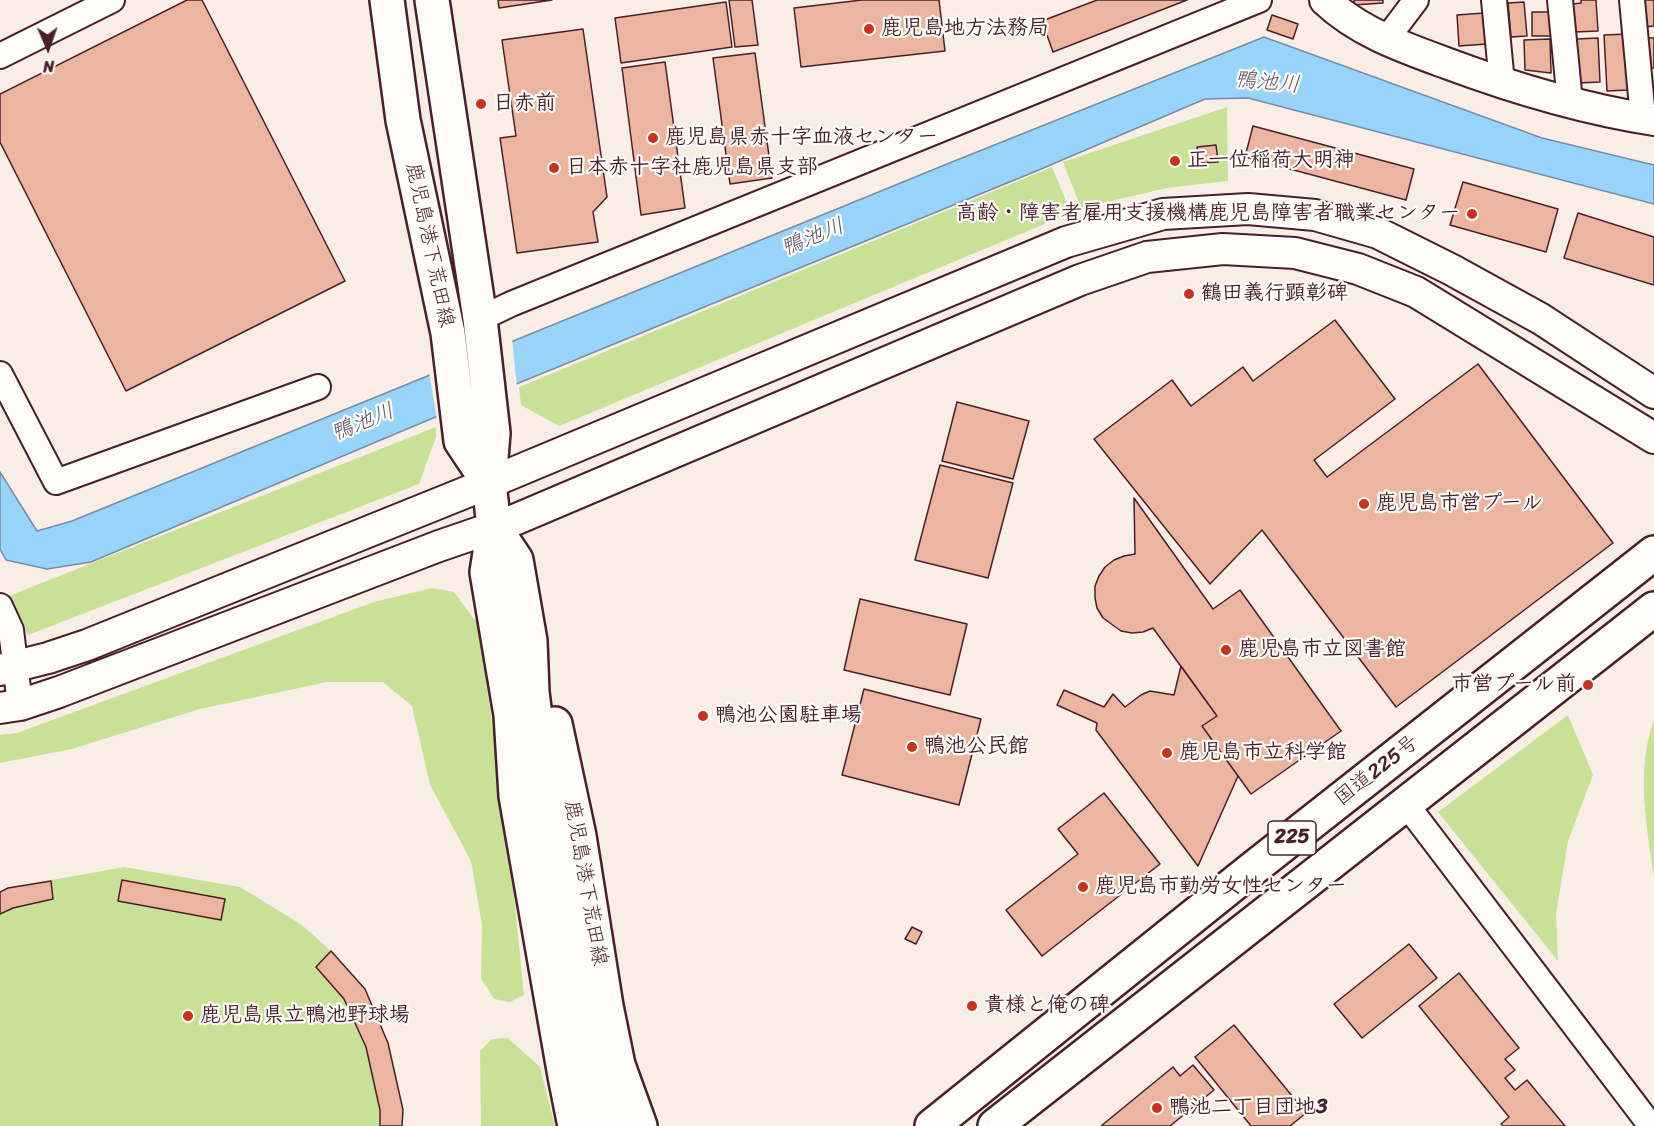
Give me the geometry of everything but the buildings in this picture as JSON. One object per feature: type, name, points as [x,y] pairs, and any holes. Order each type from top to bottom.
[{"type":"main road","name":"鹿児島港下荒田線","points":[[387,0],[403,120],[448,333],[461,441],[489,483]]},
{"type":"main road","name":"鹿児島港下荒田線","points":[[432,0],[480,319],[493,433],[489,483],[494,526],[487,572],[511,716],[516,796],[575,1126]]},
{"type":"main road","name":"鹿児島港下荒田線","points":[[494,526],[516,560],[530,641],[532,692],[553,862],[582,1029],[607,1126]]},
{"type":"main road","name":"国道225号","points":[[932,1126],[1251,870],[1654,553]]},
{"type":"main road","name":"国道225号","points":[[995,1126],[1654,609]]},
{"type":"main road","name":"鹿児島港下荒田線","points":[[530,641],[548,692],[579,836],[606,1006],[618,1065],[640,1126]]},
{"type":"main road","name":"鹿児島港下荒田線","points":[[511,716],[553,862]]},
{"type":"street","points":[[0,56],[112,0]]},
{"type":"street","points":[[480,319],[1259,0]]},
{"type":"street","points":[[1325,0],[1341,15],[1385,40],[1502,83],[1570,102],[1649,119],[1632,0]]},
{"type":"street","points":[[1385,40],[1416,0]]},
{"type":"street","points":[[1494,0],[1502,83]]},
{"type":"street","points":[[1560,0],[1570,102]]},
{"type":"street","points":[[8,669],[87,645],[489,483],[1066,242],[1163,214],[1248,209],[1315,215],[1378,232],[1541,319],[1654,393]]},
{"type":"street","points":[[0,606],[11,630],[8,669],[10,706],[98,678],[512,521],[1080,280],[1147,257],[1223,249],[1295,253],[1358,269],[1416,292],[1654,438]]},
{"type":"street","points":[[0,374],[56,482],[318,387]]},
{"type":"street","points":[[1406,804],[1651,1126]]},
{"type":"green space","points":[[1227,107],[1228,181],[1167,188],[1081,208],[1063,162]]},
{"type":"green space","points":[[1052,167],[1071,213],[559,426],[521,405],[519,387]]},
{"type":"green space","points":[[436,427],[436,437],[419,484],[28,635],[6,597]]},
{"type":"green space","points":[[432,588],[454,592],[477,623],[497,755],[524,995],[510,1002],[494,999],[481,978],[482,925],[471,861],[430,785],[412,706],[383,682],[327,682],[200,709],[72,749],[0,763],[0,735],[17,733],[374,602]]},
{"type":"green space","points":[[1568,715],[1593,775],[1568,841],[1556,914],[1558,961],[1438,812]]},
{"type":"green space","points":[[1654,720],[1654,878],[1646,819],[1644,779],[1648,739]]},
{"type":"green space","name":"鹿児島県立鴨池野球場","points":[[124,867],[240,887],[302,925],[331,951],[388,1043],[403,1110],[402,1126],[0,1126],[0,892],[8,888]]},
{"type":"green space","points":[[508,1038],[540,1067],[555,1126],[481,1126],[480,1051],[492,1039]]},
{"type":"water","name":"鴨池川","points":[[1264,37],[1542,138],[1654,165],[1654,204],[1248,98],[1205,99],[91,562],[47,569],[6,560],[0,549],[0,472],[37,531],[72,521]]},
{"type":"pier","points":[[512,338],[517,387],[437,420],[429,372]]},
{"type":"place","name":"鹿児島地方法務局","points":[[869,29]]},
{"type":"place","name":"日赤前","points":[[481,104]]},
{"type":"place","name":"鹿児島県赤十字血液センター","points":[[653,138]]},
{"type":"place","name":"正一位稲荷大明神","points":[[1175,161]]},
{"type":"place","name":"日本赤十字社鹿児島県支部","points":[[554,168]]},
{"type":"place","name":"高齢・障害者雇用支援機構鹿児島障害者職業センター","points":[[1472,214]]},
{"type":"place","name":"鶴田義行顕彰碑","points":[[1189,294]]},
{"type":"place","name":"鹿児島市営プール","points":[[1364,504]]},
{"type":"place","name":"鹿児島市立図書館","points":[[1226,650]]},
{"type":"place","name":"市営プール前","points":[[1588,685]]},
{"type":"place","name":"鴨池公園駐車場","points":[[703,716]]},
{"type":"place","name":"鴨池公民館","points":[[912,747]]},
{"type":"place","name":"鹿児島市立科学館","points":[[1167,753]]},
{"type":"place","name":"鹿児島市勤労女性センター","points":[[1083,887]]},
{"type":"place","name":"貴様と俺の碑","points":[[972,1006]]},
{"type":"place","name":"鹿児島県立鴨池野球場","points":[[188,1016]]},
{"type":"place","name":"鴨池二丁目団地3","points":[[1157,1108]]}]
